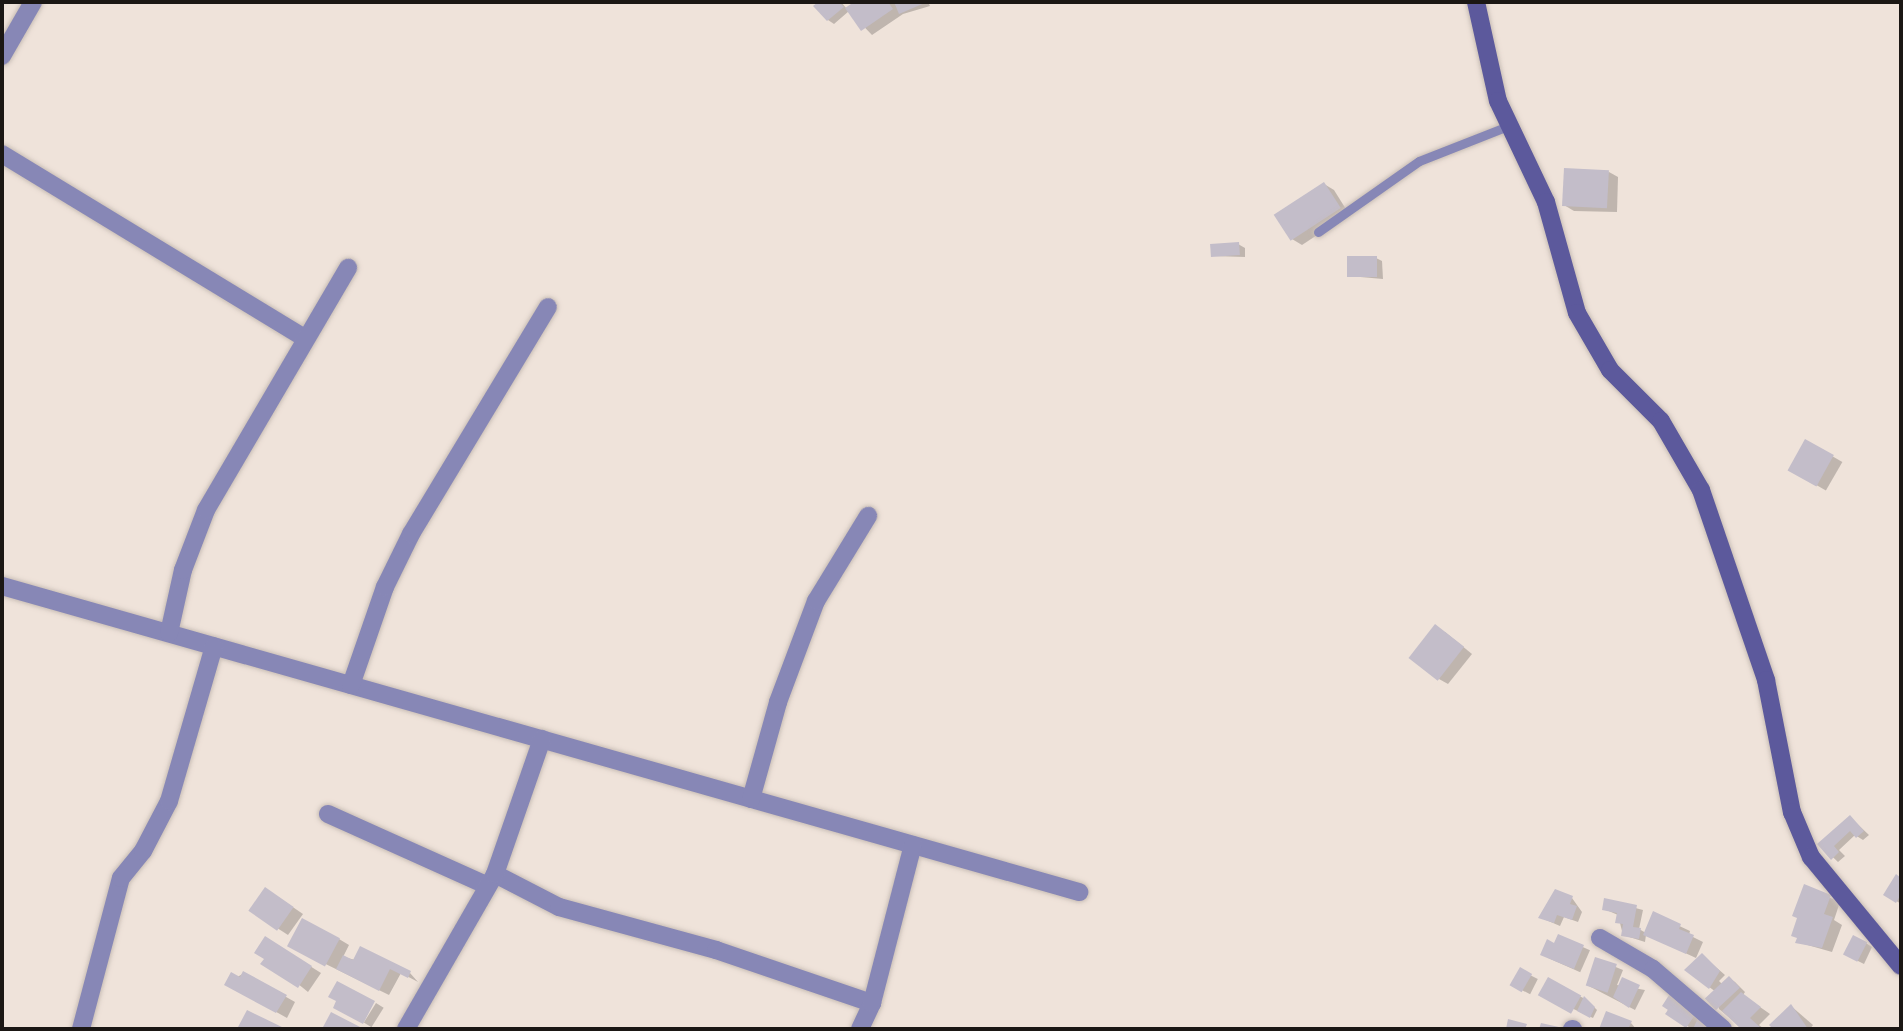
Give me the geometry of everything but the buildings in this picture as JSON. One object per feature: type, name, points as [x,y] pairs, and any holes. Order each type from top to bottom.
[{"type":"street","points":[[2,56],[33,2]]},
{"type":"street","points":[[1476,2],[1507,127],[1546,202],[1577,313],[1591,343],[1609,370],[1661,421],[1701,490],[1758,654],[1792,812],[1811,857],[1901,966]]},
{"type":"street","points":[[2,154],[305,338]]},
{"type":"street","points":[[169,633],[183,570],[206,510],[348,268]]},
{"type":"street","points":[[351,685],[402,551],[548,307]]},
{"type":"street","points":[[751,799],[778,702],[816,601],[868,516]]},
{"type":"street","points":[[2,586],[1079,892]]},
{"type":"street","points":[[81,1029],[121,878],[143,851],[169,801],[214,646]]},
{"type":"street","points":[[406,1029],[491,880],[542,740]]},
{"type":"street","points":[[328,814],[559,907],[716,950],[872,1003]]},
{"type":"street","points":[[860,1029],[872,1003],[912,845]]},
{"type":"street","points":[[1600,938],[1653,969],[1723,1029]]},
{"type":"lane","points":[[1318,232],[1419,161],[1507,127]]}]
